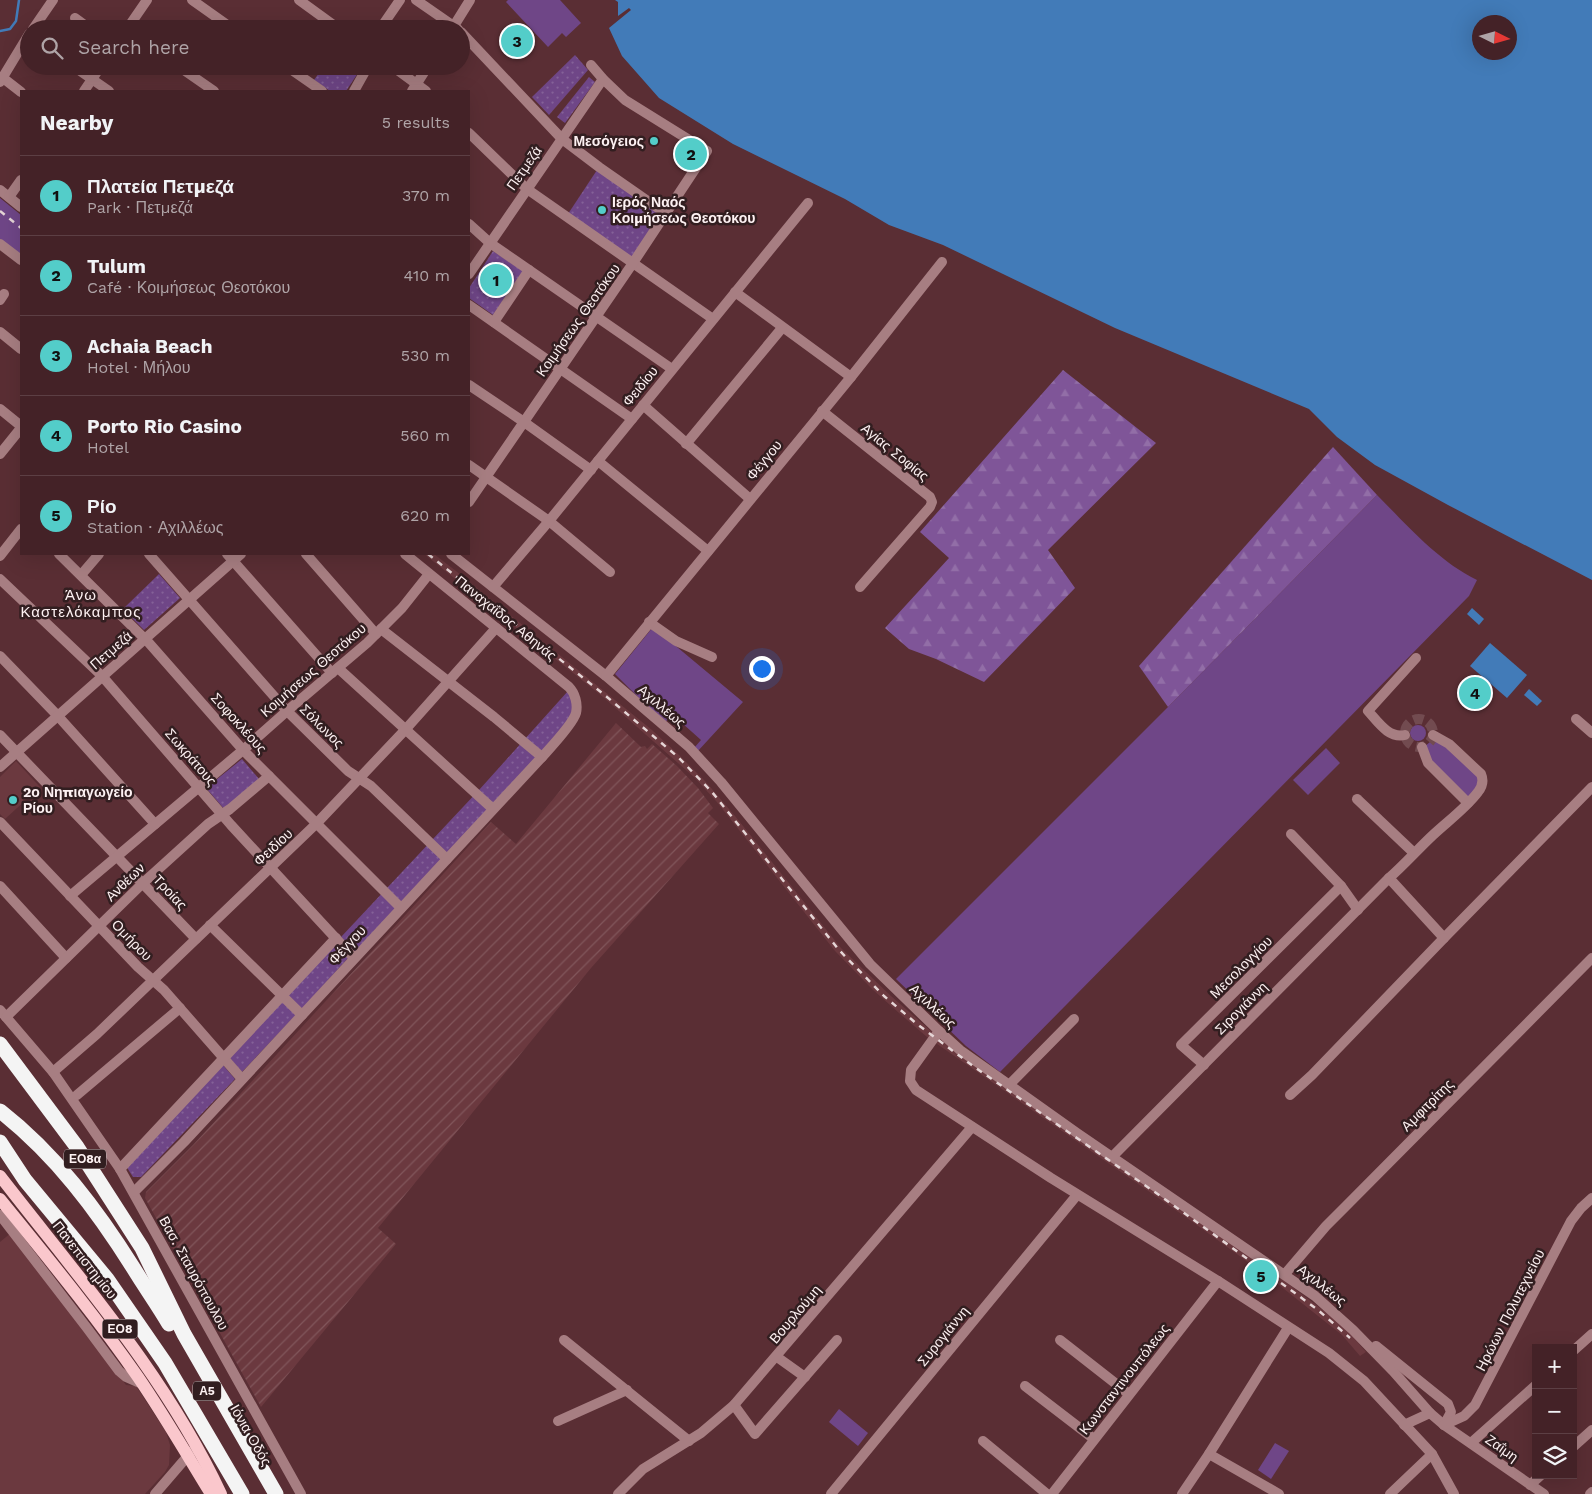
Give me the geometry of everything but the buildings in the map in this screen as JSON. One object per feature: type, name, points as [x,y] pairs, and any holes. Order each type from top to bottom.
[{"type":"highway","name":"ΕΟ8α","points":[[0,1044],[77,1147],[108,1194],[142,1248],[184,1334]]},
{"type":"highway","name":"Α5","points":[[0,1102],[20,1123]]},
{"type":"highway","name":"Α5","points":[[0,1111],[41,1138],[93,1198],[137,1262],[159,1300],[184,1334]]},
{"type":"highway","name":"Ιόνια Οδός","points":[[20,1123],[88,1202],[122,1248],[161,1311],[267,1494]]},
{"type":"highway","name":"Α5","points":[[0,1142],[25,1180],[107,1279],[165,1363],[242,1494]]},
{"type":"highway","name":"Ιόνια Οδός","points":[[184,1334],[276,1494]]},
{"type":"main road","name":"Πανεπιστημίου","points":[[0,1176],[122,1332],[160,1387],[211,1494]]},
{"type":"main road","name":"Πανεπιστημίου","points":[[0,1199],[88,1309],[192,1451],[221,1494]]},
{"type":"street","points":[[39,20],[53,0]]},
{"type":"street","points":[[133,20],[147,0]]},
{"type":"street","points":[[192,0],[220,20]]},
{"type":"street","points":[[299,0],[327,20]]},
{"type":"street","points":[[386,20],[400,0]]},
{"type":"street","points":[[416,0],[444,20]]},
{"type":"street","points":[[460,20],[470,0]]},
{"type":"street","points":[[470,44],[562,139],[665,213]]},
{"type":"street","points":[[20,49],[2,80],[20,91]]},
{"type":"street","points":[[591,65],[603,79]]},
{"type":"street","points":[[85,75],[107,90]]},
{"type":"street","points":[[85,90],[95,75]]},
{"type":"street","points":[[191,75],[213,90]]},
{"type":"street","points":[[299,75],[321,90]]},
{"type":"street","points":[[355,90],[363,75]]},
{"type":"street","points":[[401,75],[414,87],[422,75]]},
{"type":"street","name":"Πετμεζά","points":[[470,273],[603,79]]},
{"type":"street","name":"Κοιμήσεως Θεοτόκου","points":[[470,501],[633,263],[707,151],[625,100],[603,79]]},
{"type":"street","points":[[470,134],[526,189],[713,319]]},
{"type":"street","points":[[9,197],[20,181]]},
{"type":"street","points":[[0,190],[20,206]]},
{"type":"street","name":"Φειδίου","points":[[493,586],[591,470],[808,203]]},
{"type":"street","points":[[470,225],[490,243],[672,369]]},
{"type":"street","points":[[0,244],[20,259]]},
{"type":"street","name":"Φέγγου","points":[[606,676],[822,410],[851,377],[942,262]]},
{"type":"street","points":[[494,322],[529,270]]},
{"type":"street","points":[[735,292],[851,377]]},
{"type":"street","points":[[470,306],[632,419]]},
{"type":"street","points":[[686,444],[782,328]]},
{"type":"street","points":[[0,332],[20,348]]},
{"type":"street","points":[[470,386],[591,470]]},
{"type":"street","points":[[643,405],[750,499]]},
{"type":"street","points":[[0,409],[20,426]]},
{"type":"street","name":"Αγίας Σοφίας","points":[[822,410],[930,498],[932,502],[930,507],[860,587]]},
{"type":"street","points":[[0,454],[20,428]]},
{"type":"street","points":[[598,461],[708,551]]},
{"type":"street","points":[[470,466],[549,521],[610,572]]},
{"type":"street","points":[[0,556],[20,529]]},
{"type":"street","name":"Σοφοκλέους","points":[[60,555],[147,641],[243,750],[401,908]]},
{"type":"street","points":[[82,575],[98,555]]},
{"type":"street","name":"Σόλωνος","points":[[150,555],[287,711],[348,771],[371,786],[447,859]]},
{"type":"street","points":[[307,555],[379,632],[448,681],[542,757]]},
{"type":"street","name":"Παναχαΐδος Αθηνάς","points":[[406,555],[571,689],[576,699],[576,713]]},
{"type":"street","name":"Αχιλλέως","points":[[452,555],[606,676],[703,760],[870,964],[938,1031],[960,1050],[1077,1133],[1285,1274],[1328,1306],[1400,1378],[1430,1413],[1444,1425]]},
{"type":"street","points":[[234,556],[335,670],[493,809]]},
{"type":"street","name":"Πετμεζά","points":[[0,767],[102,676],[147,641],[234,556]]},
{"type":"street","name":"Κοιμήσεως Θεοτόκου","points":[[70,896],[379,632],[429,574]]},
{"type":"street","name":"Σωκράτους","points":[[0,579],[102,676],[222,814],[354,958]]},
{"type":"street","points":[[649,622],[676,641],[712,657]]},
{"type":"street","name":"Φειδίου","points":[[53,1072],[97,1034],[317,823],[405,730],[496,628]]},
{"type":"street","points":[[0,656],[58,715],[155,824]]},
{"type":"street","points":[[1404,735],[1391,734],[1368,711],[1416,658]]},
{"type":"street","name":"Φέγγου","points":[[134,1192],[156,1171],[542,757],[558,739],[576,713]]},
{"type":"street","points":[[1576,719],[1592,733]]},
{"type":"street","name":"Τροίας","points":[[0,735],[196,939]]},
{"type":"street","name":"Σιρογιάννη","points":[[1112,1157],[1388,878],[1402,867],[1414,853],[1480,790],[1483,777],[1449,744],[1433,735]]},
{"type":"street","points":[[1422,747],[1428,763],[1468,803]]},
{"type":"street","name":"Ανθέων","points":[[3,1013],[66,958],[143,883],[208,824],[269,776]]},
{"type":"street","points":[[1290,1095],[1312,1075],[1592,786]]},
{"type":"street","points":[[1357,799],[1414,853]]},
{"type":"street","name":"Ομήρου","points":[[0,822],[180,1008],[242,1079]]},
{"type":"street","points":[[1291,834],[1341,886],[1358,910]]},
{"type":"street","points":[[1388,878],[1444,938]]},
{"type":"street","points":[[0,886],[66,958]]},
{"type":"street","name":"Μεσολογγίου","points":[[1204,1065],[1181,1045],[1341,886]]},
{"type":"street","points":[[210,925],[302,1015]]},
{"type":"street","points":[[120,1169],[336,938]]},
{"type":"street","name":"Αμφιτρίτης","points":[[1285,1274],[1334,1218],[1592,958]]},
{"type":"street","points":[[77,1095],[180,1008]]},
{"type":"street","name":"Βασ. Σταυρόπουλου","points":[[3,1013],[53,1072],[120,1169],[300,1494]]},
{"type":"street","points":[[1010,1085],[1074,1019]]},
{"type":"street","points":[[938,1031],[911,1070],[911,1084],[919,1092],[1077,1195],[1218,1281],[1329,1353],[1354,1373],[1432,1454],[1454,1494]]},
{"type":"street","name":"Βουρλούμη","points":[[618,1494],[643,1469],[709,1428],[734,1406],[972,1127]]},
{"type":"street","name":"Συρογιάννη","points":[[831,1494],[1077,1195]]},
{"type":"street","name":"Ηρώων Πολυτεχνείου","points":[[1444,1425],[1464,1416],[1476,1405],[1572,1221],[1581,1208],[1592,1198]]},
{"type":"street","points":[[0,1215],[122,1375],[142,1384]]},
{"type":"street","name":"Κωνσταντινουπόλεως","points":[[1052,1494],[1218,1281]]},
{"type":"street","points":[[1182,1494],[1288,1328]]},
{"type":"street","points":[[1357,1334],[1366,1337],[1447,1402],[1451,1410],[1444,1425]]},
{"type":"street","points":[[1577,1347],[1592,1334]]},
{"type":"street","points":[[564,1340],[690,1441]]},
{"type":"street","points":[[734,1406],[755,1434],[837,1340]]},
{"type":"street","points":[[1060,1340],[1129,1394]]},
{"type":"street","points":[[777,1357],[804,1377]]},
{"type":"street","points":[[1025,1386],[1094,1439]]},
{"type":"street","points":[[1471,1443],[1532,1389]]},
{"type":"street","points":[[558,1421],[627,1390]]},
{"type":"street","points":[[1404,1425],[1430,1413]]},
{"type":"street","name":"Ζαΐμη","points":[[1444,1425],[1544,1494]]},
{"type":"street","points":[[1577,1443],[1592,1430]]},
{"type":"street","points":[[983,1441],[1047,1494]]},
{"type":"street","points":[[155,1494],[192,1451]]},
{"type":"street","points":[[1209,1454],[1279,1494]]},
{"type":"street","points":[[1390,1494],[1432,1454]]},
{"type":"street","points":[[1530,1485],[1537,1479]]},
{"type":"shaded area","points":[[508,0],[560,0],[581,23],[566,37],[562,33],[548,47],[506,2]]},
{"type":"shaded area","points":[[575,55],[588,70],[549,115],[532,97]]},
{"type":"shaded area","points":[[318,75],[357,75],[347,90],[329,90],[314,80]]},
{"type":"shaded area","points":[[589,77],[595,82],[565,123],[557,117]]},
{"type":"shaded area","points":[[599,167],[665,213],[633,263],[566,217]]},
{"type":"shaded area","points":[[0,198],[20,214],[20,255],[0,239]]},
{"type":"shaded area","points":[[493,251],[523,271],[493,315],[470,299],[470,286]]},
{"type":"shaded area","points":[[1377,495],[1436,553],[1477,580],[1469,596],[1000,1072],[966,1046],[896,979]]},
{"type":"shaded area","points":[[425,555],[435,555],[456,571],[652,730],[679,755],[706,782],[735,816],[841,948],[931,1031],[1275,1274],[1336,1320],[1366,1352],[1360,1356],[1342,1335],[1274,1281],[927,1037],[872,989],[835,951],[716,801],[695,778],[603,697]]},
{"type":"shaded area","points":[[159,574],[180,598],[144,630],[123,609]]},
{"type":"shaded area","points":[[653,627],[743,702],[697,752],[694,748],[701,740],[673,715],[664,723],[615,674]]},
{"type":"shaded area","points":[[568,691],[571,694],[573,714],[556,736],[355,952],[341,937],[479,790]]},
{"type":"shaded area","points":[[616,723],[641,747],[645,746],[647,749],[652,744],[677,766],[698,788],[713,808],[708,813],[719,824],[591,968],[378,1228],[396,1244],[261,1407],[145,1198],[146,1192],[193,1145],[491,822],[516,844]]},
{"type":"shaded area","points":[[1415,725],[1421,725],[1426,730],[1424,739],[1415,741],[1410,736],[1410,730]]},
{"type":"shaded area","points":[[1433,735],[1483,777],[1468,803],[1442,778],[1424,747],[1430,742]]},
{"type":"shaded area","points":[[1326,748],[1340,763],[1308,795],[1293,780]]},
{"type":"shaded area","points":[[242,759],[259,779],[225,810],[206,788]]},
{"type":"shaded area","name":"2ο Νηπιαγωγείο Ρίου","points":[[16,761],[40,787],[5,819],[0,814],[0,777]]},
{"type":"shaded area","points":[[335,942],[349,957],[302,1009],[286,995]]},
{"type":"shaded area","points":[[282,1001],[296,1015],[242,1072],[228,1056]]},
{"type":"shaded area","points":[[222,1064],[235,1079],[141,1177],[133,1177],[126,1166]]},
{"type":"shaded area","points":[[12,1232],[126,1385],[136,1386],[166,1432],[170,1445],[169,1465],[145,1494],[0,1494],[0,1242]]},
{"type":"shaded area","points":[[839,1409],[868,1433],[858,1446],[829,1422]]},
{"type":"shaded area","points":[[1275,1443],[1289,1451],[1271,1479],[1258,1470]]},
{"type":"green space","points":[[1063,370],[1156,443],[1048,550],[1075,588],[984,682],[936,659],[909,649],[885,628],[949,558],[920,532]]},
{"type":"green space","points":[[1333,447],[1377,495],[1168,707],[1139,666]]},
{"type":"water","points":[[615,0],[1592,0],[1592,580],[1375,465],[1337,437],[1309,409],[1115,328],[943,245],[889,225],[845,199],[733,144],[659,98],[622,56],[609,28],[631,10],[629,8],[618,16],[618,2]]},
{"type":"water","points":[[1472,608],[1484,619],[1479,625],[1467,614]]},
{"type":"water","points":[[1490,643],[1527,675],[1507,698],[1470,666]]},
{"type":"water","points":[[1529,689],[1542,701],[1537,706],[1524,695]]},
{"type":"waterway","points":[[0,31],[10,29],[16,21],[19,0]]},
{"type":"tunnel","points":[[1419,719],[1429,723],[1433,733],[1429,743],[1419,747],[1409,743],[1405,733],[1409,723],[1419,719]]},
{"type":"railway","points":[[0,211],[20,227]]},
{"type":"railway","points":[[429,555],[607,697],[678,757],[712,792],[839,950],[884,996],[917,1024],[973,1066],[1159,1195],[1288,1288],[1318,1310],[1350,1338]]},
{"type":"place","name":"Achaia Beach","points":[[517,41]]},
{"type":"place","name":"Μεσόγειος","points":[[654,141]]},
{"type":"place","name":"Tulum","points":[[691,154]]},
{"type":"place","name":"Ιερός Ναός Κοιμήσεως Θεοτόκου","points":[[602,210]]},
{"type":"place","name":"Πλατεία Πετμεζά","points":[[496,280]]},
{"type":"place","name":"Porto Rio Casino","points":[[1475,693]]},
{"type":"place","name":"2ο Νηπιαγωγείο Ρίου","points":[[13,800]]},
{"type":"place","name":"Ρίο","points":[[1261,1276]]},
{"type":"district","name":"Άνω Καστελόκαμπος","points":[[81,604]]}]
